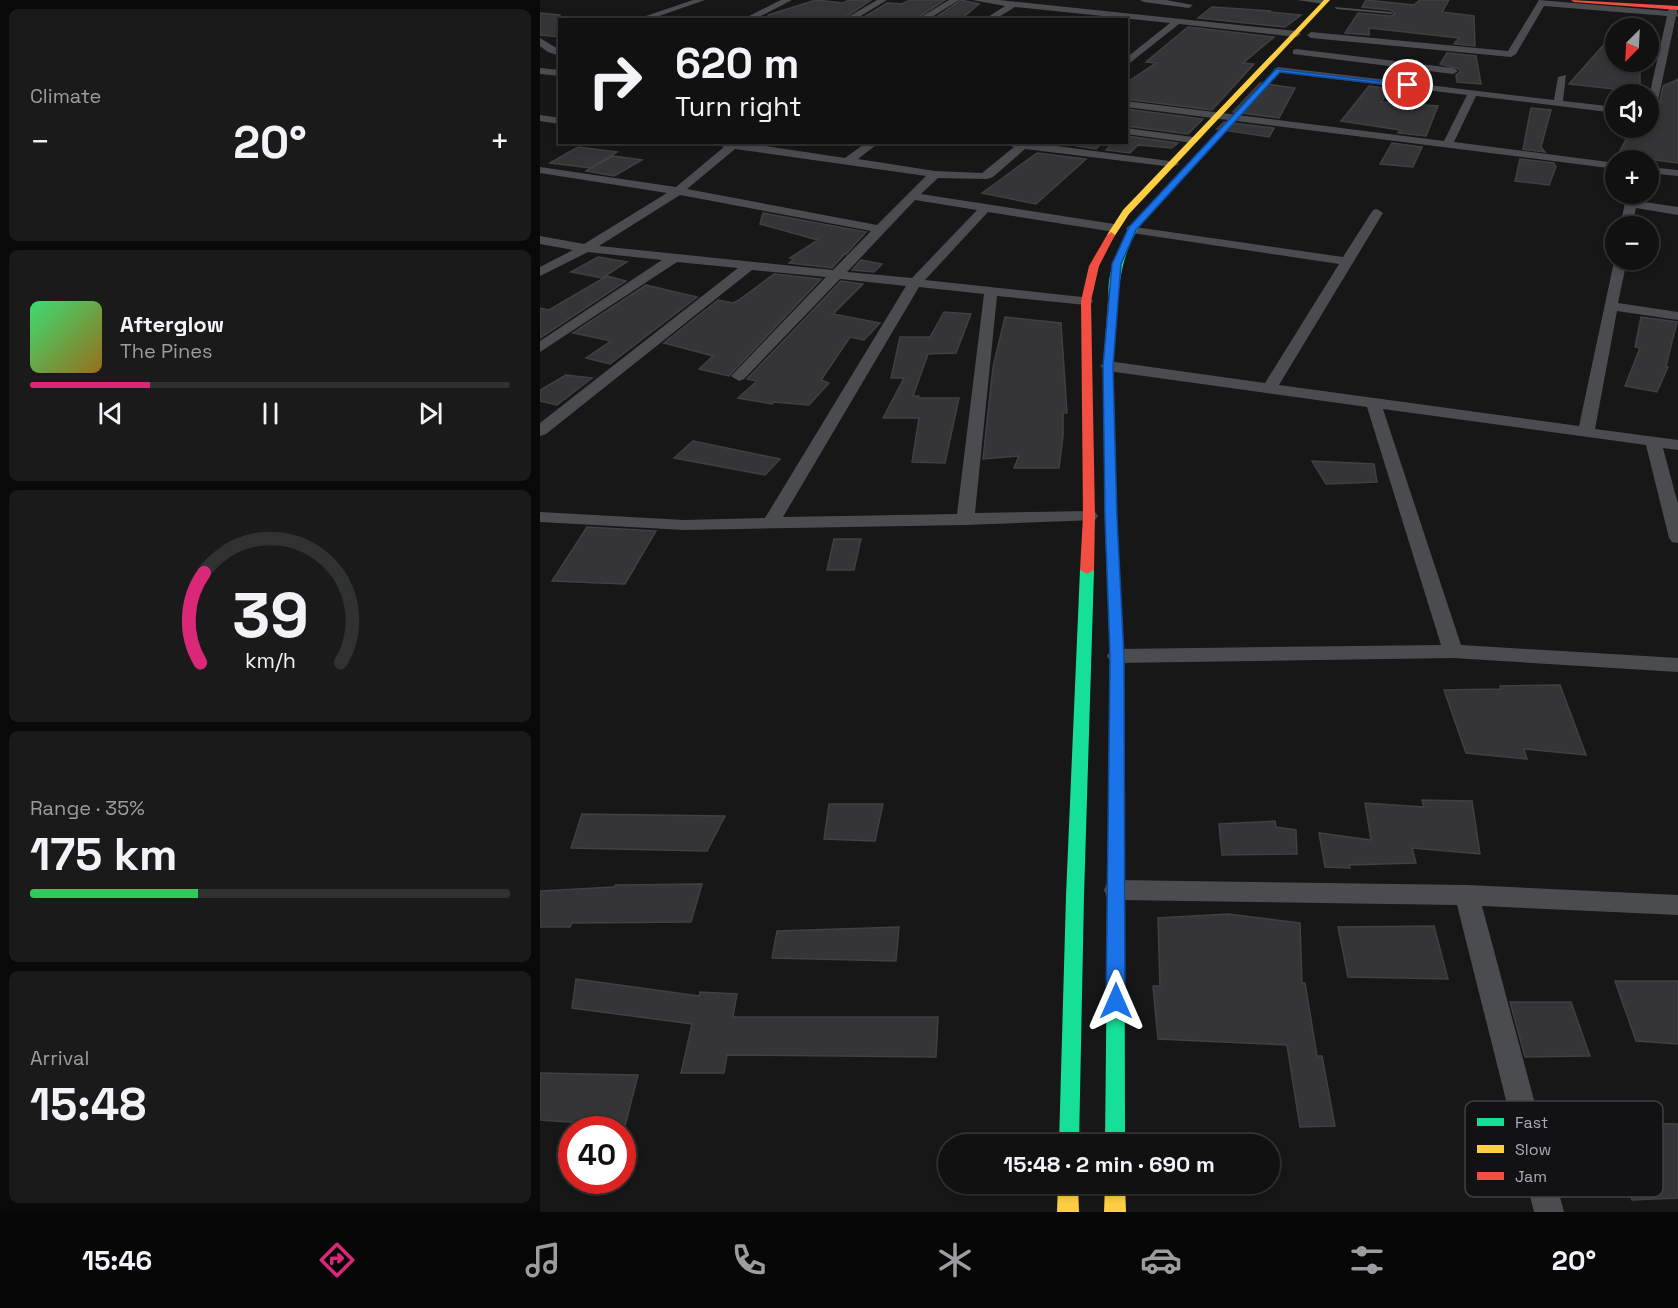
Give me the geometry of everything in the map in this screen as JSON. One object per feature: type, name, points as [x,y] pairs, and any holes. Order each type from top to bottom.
[{"type":"street","points":[[645,18],[701,0]]},
{"type":"street","points":[[749,18],[788,0]]},
{"type":"street","points":[[850,18],[883,0]]},
{"type":"street","points":[[924,18],[955,0]]},
{"type":"street","points":[[976,0],[1304,35],[1511,54],[1543,2],[1676,9]]},
{"type":"street","points":[[1144,0],[1189,5]]},
{"type":"street","points":[[1301,0],[1333,3]]},
{"type":"street","points":[[1574,0],[1676,9]]},
{"type":"street","points":[[1630,0],[1676,9]]},
{"type":"street","points":[[1177,170],[1193,140],[1304,35],[1333,3]]},
{"type":"street","points":[[990,18],[1013,4]]},
{"type":"street","points":[[1106,14],[1118,6]]},
{"type":"street","points":[[1659,88],[1664,73],[1667,36],[1676,9]]},
{"type":"street","points":[[1059,18],[1070,10]]},
{"type":"street","points":[[1128,61],[1178,21]]},
{"type":"street","points":[[1070,1134],[1089,775],[1086,301],[1094,266],[1114,228],[1234,118],[1296,52],[1304,35]]},
{"type":"street","points":[[1667,36],[1678,38]]},
{"type":"street","points":[[543,40],[550,50],[558,52]]},
{"type":"street","points":[[1296,52],[1453,71]]},
{"type":"street","points":[[1278,70],[1605,109]]},
{"type":"street","points":[[540,71],[558,73]]},
{"type":"street","points":[[1558,103],[1563,77]]},
{"type":"street","points":[[1447,145],[1473,93]]},
{"type":"street","points":[[1128,104],[1605,165]]},
{"type":"street","points":[[540,118],[558,120]]},
{"type":"street","points":[[1128,131],[1193,140]]},
{"type":"street","points":[[726,144],[935,174],[983,177],[989,175],[1022,146]]},
{"type":"street","points":[[848,161],[872,144]]},
{"type":"street","points":[[1010,144],[1177,170]]},
{"type":"street","points":[[540,272],[586,248],[678,191],[733,145]]},
{"type":"street","points":[[540,170],[678,191],[880,229]]},
{"type":"street","points":[[1659,171],[1678,173]]},
{"type":"street","points":[[739,376],[935,174]]},
{"type":"street","points":[[912,196],[1114,228]]},
{"type":"street","points":[[1651,204],[1678,211]]},
{"type":"street","points":[[771,523],[915,283],[986,207]]},
{"type":"street","points":[[1115,1134],[1117,656],[1108,366],[1116,264],[1132,229],[1150,209]]},
{"type":"street","points":[[1269,389],[1377,213]]},
{"type":"street","points":[[1132,229],[1349,262]]},
{"type":"street","points":[[540,240],[586,248],[1086,301]]},
{"type":"street","points":[[540,348],[675,257]]},
{"type":"street","points":[[540,431],[750,265]]},
{"type":"street","points":[[1586,431],[1618,270]]},
{"type":"street","points":[[965,520],[991,291]]},
{"type":"street","points":[[1611,306],[1678,316]]},
{"type":"street","points":[[1108,366],[1678,445]]},
{"type":"street","points":[[1372,402],[1453,651]]},
{"type":"street","points":[[1653,441],[1678,538]]},
{"type":"street","points":[[540,517],[684,525],[1089,516]]},
{"type":"street","points":[[1117,656],[1453,651],[1678,665]]},
{"type":"street","points":[[1089,775],[1117,776]]},
{"type":"street","points":[[1116,890],[1467,895],[1678,905]]},
{"type":"street","points":[[1467,895],[1520,1101]]},
{"type":"street","points":[[1068,1194],[1068,1212]]},
{"type":"street","points":[[1115,1194],[1115,1212]]},
{"type":"street","points":[[1545,1197],[1549,1212]]},
{"type":"lane","points":[[1333,3],[1390,13]]},
{"type":"building","points":[[816,0],[843,3],[849,0],[870,1],[844,18],[769,18],[768,15]]},
{"type":"building","points":[[910,0],[945,0],[917,18],[862,18],[887,3],[902,4]]},
{"type":"building","points":[[961,0],[979,4],[962,18],[935,18]]},
{"type":"building","points":[[1366,0],[1414,5],[1420,0],[1449,0],[1442,12],[1474,16],[1475,46],[1454,44],[1459,38],[1369,28],[1369,35],[1345,33],[1358,13],[1391,16],[1395,14],[1391,10],[1362,7]]},
{"type":"building","points":[[1212,7],[1301,15],[1285,27],[1198,18]]},
{"type":"building","points":[[540,13],[560,15],[558,37],[540,35]]},
{"type":"building","points":[[1188,27],[1274,37],[1243,63],[1254,64],[1212,110],[1128,99],[1128,82],[1156,63],[1146,62]]},
{"type":"building","points":[[1605,43],[1605,72],[1640,72],[1640,84],[1605,84],[1605,88],[1569,84]]},
{"type":"building","points":[[1447,53],[1476,56],[1481,84],[1457,82],[1456,75],[1460,72],[1459,69],[1440,64]]},
{"type":"building","points":[[1678,79],[1678,163],[1659,160],[1659,150],[1620,150],[1626,138],[1659,138],[1659,105],[1663,86]]},
{"type":"building","points":[[1260,83],[1295,88],[1279,118],[1233,112]]},
{"type":"building","points":[[1369,86],[1391,89],[1381,102],[1438,106],[1426,136],[1398,133],[1400,130],[1341,121]]},
{"type":"building","points":[[1531,108],[1551,110],[1541,147],[1545,152],[1523,149]]},
{"type":"building","points":[[1128,109],[1203,119],[1188,134],[1128,126]]},
{"type":"building","points":[[1224,122],[1274,128],[1269,137],[1217,129]]},
{"type":"building","points":[[1128,136],[1178,143],[1172,148],[1138,145],[1130,153],[1106,150],[1112,144],[1128,144]]},
{"type":"building","points":[[1392,143],[1422,147],[1413,167],[1380,164]]},
{"type":"building","points":[[1065,144],[1101,144],[1096,149]]},
{"type":"building","points":[[578,147],[617,152],[590,168],[550,163]]},
{"type":"building","points":[[1037,153],[1086,159],[1036,204],[982,193]]},
{"type":"building","points":[[613,156],[642,160],[614,176],[586,171]]},
{"type":"building","points":[[1520,159],[1554,163],[1556,167],[1549,185],[1515,181]]},
{"type":"building","points":[[763,213],[866,232],[832,268],[789,263],[794,259],[790,258],[818,240],[760,224]]},
{"type":"building","points":[[598,257],[627,262],[602,278],[571,272]]},
{"type":"building","points":[[861,260],[882,264],[874,272],[852,270]]},
{"type":"building","points":[[774,274],[821,279],[729,376],[699,369],[713,356],[664,343],[718,300],[733,303]]},
{"type":"building","points":[[607,276],[626,281],[540,338],[540,308],[549,310]]},
{"type":"building","points":[[841,281],[863,284],[833,314],[880,323],[864,340],[850,337],[821,380],[829,383],[809,405],[773,402],[772,404],[738,398],[757,381],[747,379]]},
{"type":"building","points":[[646,285],[697,297],[610,364],[586,358],[611,341],[573,333]]},
{"type":"building","points":[[944,312],[971,314],[956,353],[928,354],[913,396],[959,398],[945,463],[912,462],[919,418],[883,418],[904,378],[891,378],[900,337],[930,337]]},
{"type":"building","points":[[1005,317],[1061,323],[1067,413],[1063,413],[1059,468],[1014,468],[1019,456],[983,459],[993,367]]},
{"type":"building","points":[[1641,317],[1677,322],[1666,366],[1668,367],[1657,392],[1625,386],[1640,348],[1635,347]]},
{"type":"building","points":[[566,375],[592,378],[557,405],[540,401],[540,390]]},
{"type":"building","points":[[693,441],[780,459],[765,475],[674,458]]},
{"type":"building","points":[[1312,461],[1374,464],[1377,482],[1326,484]]},
{"type":"building","points":[[587,527],[656,531],[625,584],[552,581]]},
{"type":"building","points":[[834,539],[861,539],[854,570],[827,570]]},
{"type":"building","points":[[1560,685],[1586,755],[1524,749],[1527,759],[1466,753],[1444,690],[1501,689],[1500,686]]},
{"type":"building","points":[[1422,800],[1472,801],[1480,854],[1412,848],[1416,863],[1349,865],[1350,868],[1325,867],[1319,833],[1371,840],[1365,803],[1424,807]]},
{"type":"building","points":[[829,804],[883,804],[875,841],[824,839]]},
{"type":"building","points":[[582,814],[725,816],[707,851],[571,848]]},
{"type":"building","points":[[1275,821],[1276,827],[1296,830],[1297,854],[1222,855],[1219,824]]},
{"type":"building","points":[[702,884],[691,922],[572,923],[570,927],[540,927],[540,891],[614,887],[615,885]]},
{"type":"building","points":[[1228,914],[1300,923],[1302,983],[1305,983],[1317,1056],[1322,1056],[1335,1126],[1300,1127],[1287,1045],[1158,1039],[1153,986],[1160,986],[1158,918]]},
{"type":"building","points":[[1434,926],[1448,979],[1348,977],[1338,927]]},
{"type":"building","points":[[899,927],[896,961],[772,958],[777,931]]},
{"type":"building","points":[[576,979],[699,996],[700,992],[737,994],[733,1017],[938,1017],[936,1057],[727,1055],[724,1073],[681,1073],[692,1024],[572,1008]]},
{"type":"building","points":[[1615,981],[1678,981],[1678,1044],[1636,1041]]},
{"type":"building","points":[[1510,1002],[1571,1002],[1590,1056],[1525,1057]]},
{"type":"building","points":[[540,1073],[638,1075],[628,1116],[558,1116],[558,1121],[540,1120]]},
{"type":"building","points":[[1663,1124],[1678,1124],[1678,1198],[1632,1200],[1631,1197],[1663,1197]]},
{"type":"traffic: fast","points":[[1113,301],[1119,258],[1127,238],[1140,220]]},
{"type":"traffic: fast","points":[[1111,525],[1117,656],[1115,1134]]},
{"type":"traffic: fast","points":[[1069,1134],[1087,570]]},
{"type":"traffic: slow","points":[[1111,235],[1126,212],[1327,0]]},
{"type":"traffic: slow","points":[[1068,1194],[1068,1212]]},
{"type":"traffic: slow","points":[[1115,1194],[1115,1212]]},
{"type":"traffic: jam","points":[[1574,0],[1678,8]]},
{"type":"traffic: jam","points":[[1087,570],[1089,516],[1086,301],[1094,266],[1111,235]]},
{"type":"traffic: jam","points":[[1111,525],[1108,366],[1113,301]]},
{"type":"route","points":[[1116,1001],[1117,656],[1108,366],[1116,264],[1132,229],[1278,70],[1408,85]]}]
